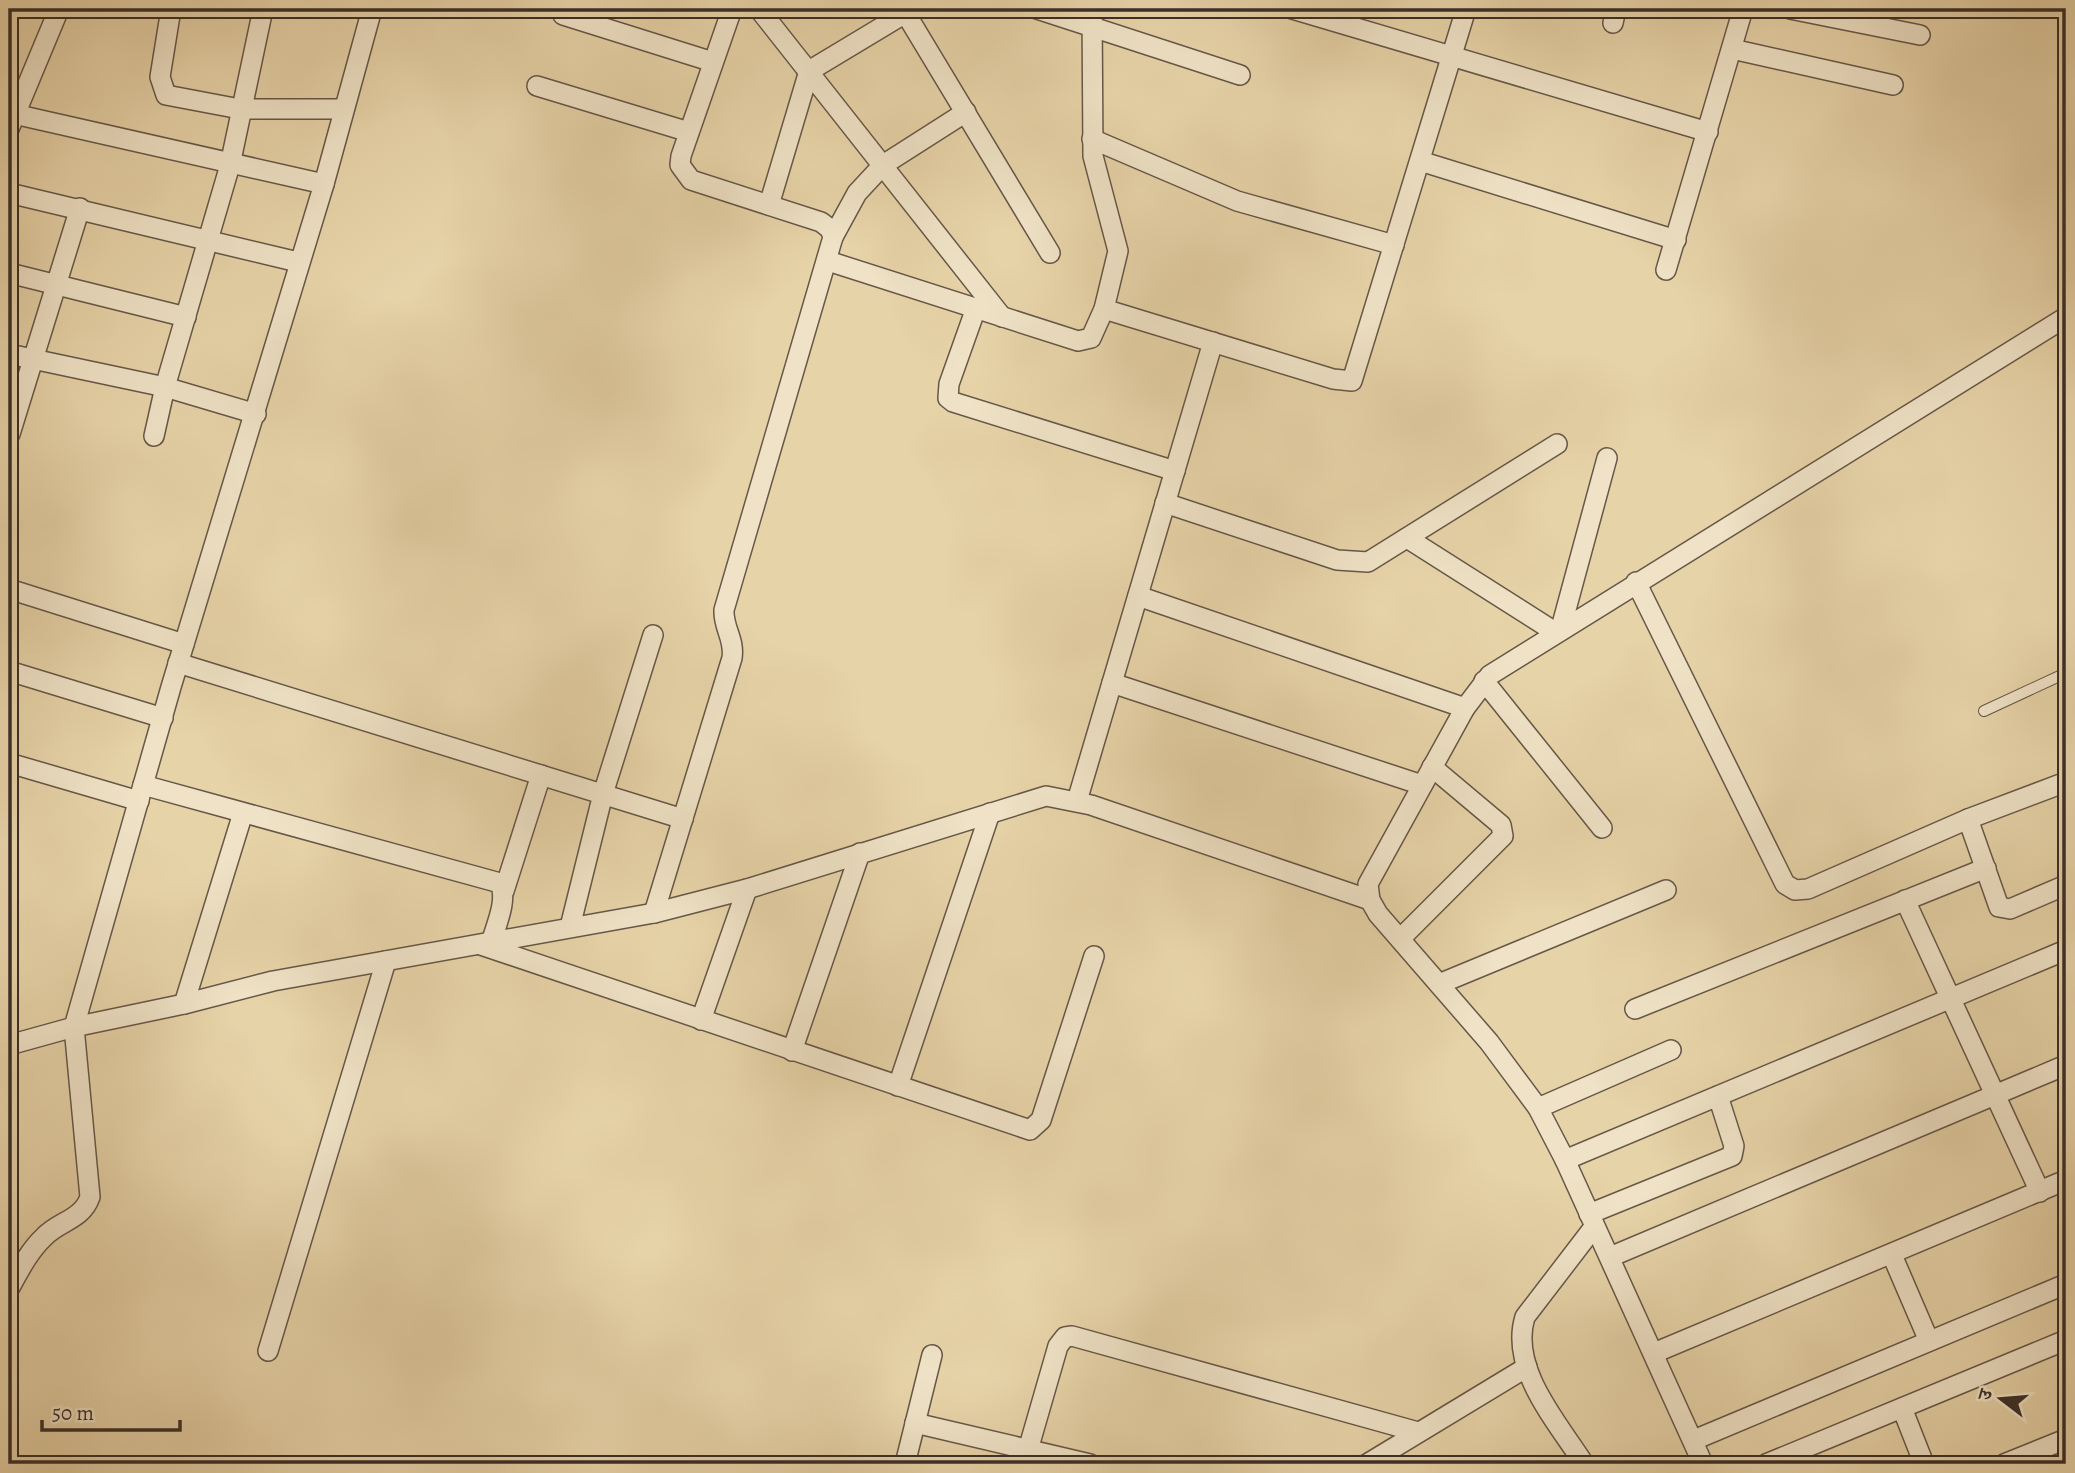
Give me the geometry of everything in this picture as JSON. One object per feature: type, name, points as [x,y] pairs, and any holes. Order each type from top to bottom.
[{"type":"street","points":[[60,9],[12,121],[324,184]]},
{"type":"street","points":[[171,9],[160,77],[166,95],[240,109],[343,109]]},
{"type":"street","points":[[154,436],[165,387],[230,165],[263,9]]},
{"type":"street","points":[[9,1289],[37,1244],[47,1234],[83,1211],[90,1197],[74,1027],[178,663],[256,414],[298,262],[324,184],[372,9]]},
{"type":"street","points":[[732,9],[681,156],[685,174],[698,182],[821,222],[830,229],[833,237]]},
{"type":"street","points":[[759,9],[1002,317]]},
{"type":"street","points":[[1037,9],[1240,75]]},
{"type":"street","points":[[828,261],[1084,341],[1096,331],[1118,251],[1096,172],[1092,139],[1092,9]]},
{"type":"street","points":[[1292,9],[1708,132]]},
{"type":"street","points":[[1104,309],[1334,379],[1352,381],[1466,9]]},
{"type":"street","points":[[1666,270],[1743,9]]},
{"type":"street","points":[[1790,9],[1920,35]]},
{"type":"street","points":[[769,205],[808,71],[906,10],[1050,253]]},
{"type":"street","points":[[563,15],[713,62]]},
{"type":"street","points":[[1732,49],[1893,85]]},
{"type":"street","points":[[537,86],[689,132]]},
{"type":"street","points":[[654,913],[733,651],[724,610],[833,237],[857,193],[883,165],[965,112]]},
{"type":"street","points":[[1092,139],[1237,201],[1394,245]]},
{"type":"street","points":[[1420,161],[1676,240]]},
{"type":"street","points":[[9,193],[298,262]]},
{"type":"street","points":[[10,434],[80,208]]},
{"type":"street","points":[[9,274],[186,317]]},
{"type":"street","points":[[976,308],[947,391],[953,402],[1175,471]]},
{"type":"street","points":[[1703,1464],[1610,1257],[1538,1108],[1489,1042],[1370,900],[1368,884],[1465,708],[1484,681],[1504,663],[1636,582],[1694,550],[2066,317]]},
{"type":"street","points":[[1077,801],[1213,342]]},
{"type":"street","points":[[9,354],[165,387],[256,414]]},
{"type":"street","points":[[1166,503],[1346,562],[1368,562],[1558,443]]},
{"type":"street","points":[[1558,630],[1607,458]]},
{"type":"street","points":[[1407,538],[1558,630]]},
{"type":"street","points":[[1636,582],[1785,884],[1795,890],[1808,889],[1968,819],[2066,782]]},
{"type":"street","points":[[9,589],[184,643]]},
{"type":"street","points":[[1138,596],[1465,708]]},
{"type":"street","points":[[570,927],[603,794],[653,635]]},
{"type":"street","points":[[178,663],[683,819]]},
{"type":"street","points":[[9,671],[163,718]]},
{"type":"street","points":[[1484,681],[1602,828]]},
{"type":"street","points":[[1112,683],[1427,776],[1501,825],[1503,836],[1400,939]]},
{"type":"street","points":[[9,763],[243,813],[492,880],[500,883],[504,891]]},
{"type":"street","points":[[486,944],[541,775]]},
{"type":"street","points":[[9,1045],[74,1027],[184,1004],[273,981],[654,913],[747,889],[1046,796],[1077,801],[1370,900]]},
{"type":"street","points":[[184,1004],[243,813]]},
{"type":"street","points":[[898,1086],[990,813]]},
{"type":"street","points":[[1968,819],[1997,902],[2005,909],[2066,885]]},
{"type":"street","points":[[792,1051],[860,853]]},
{"type":"street","points":[[1634,1009],[1986,868]]},
{"type":"street","points":[[701,1020],[747,889]]},
{"type":"street","points":[[1439,984],[1665,890]]},
{"type":"street","points":[[1905,900],[2040,1192]]},
{"type":"street","points":[[486,944],[1023,1129],[1037,1128],[1094,956]]},
{"type":"street","points":[[1565,1160],[2066,950]]},
{"type":"street","points":[[268,1351],[386,961]]},
{"type":"street","points":[[1538,1108],[1671,1051]]},
{"type":"street","points":[[1610,1257],[2066,1065]]},
{"type":"street","points":[[1584,1464],[1536,1387],[1527,1367],[1520,1348],[1520,1333],[1525,1317],[1591,1220],[1732,1156],[1734,1146],[1718,1096]]},
{"type":"street","points":[[1654,1353],[2066,1180]]},
{"type":"street","points":[[1892,1255],[1929,1341]]},
{"type":"street","points":[[1694,1440],[2066,1284]]},
{"type":"street","points":[[1028,1450],[1058,1346],[1065,1337],[1072,1336],[1418,1432]]},
{"type":"street","points":[[1766,1464],[2066,1340]]},
{"type":"street","points":[[905,1464],[932,1355]]},
{"type":"street","points":[[1367,1464],[1527,1367]]},
{"type":"street","points":[[1902,1408],[1924,1464]]},
{"type":"street","points":[[915,1423],[1090,1464]]},
{"type":"street","points":[[2004,1464],[2066,1439]]},
{"type":"lane","points":[[1984,711],[2066,673]]}]
